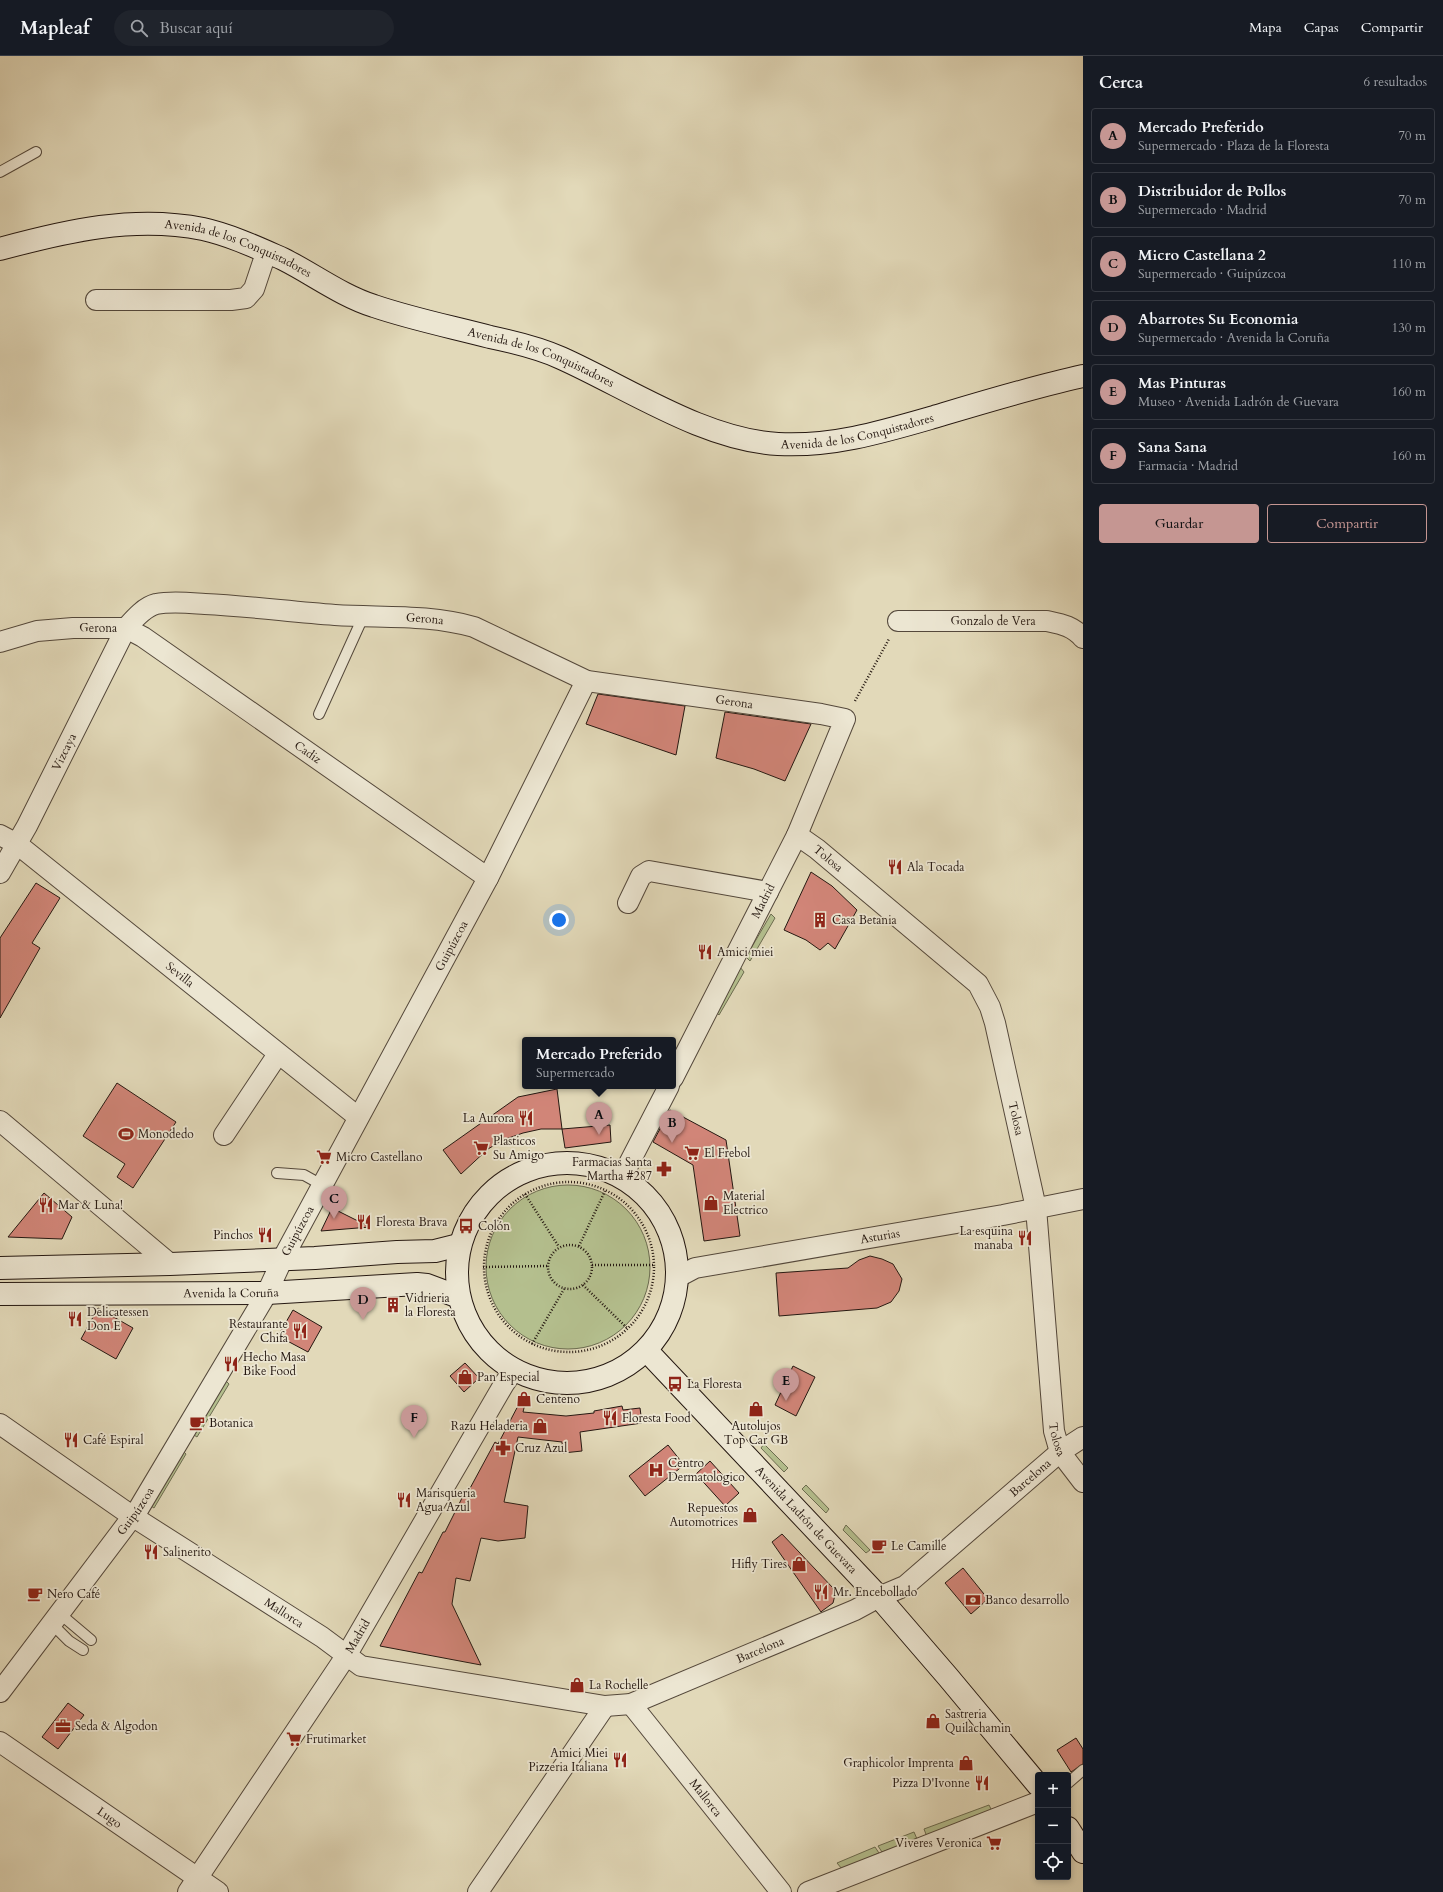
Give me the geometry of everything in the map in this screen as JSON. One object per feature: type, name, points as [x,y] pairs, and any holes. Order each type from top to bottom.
[{"type":"main road","name":"Avenida de los Conquistadores","points":[[0,249],[50,235],[87,228],[128,224],[172,224],[205,229],[284,260],[368,304],[398,314],[521,344],[558,357],[700,426],[738,438],[776,444],[819,444],[855,439],[1046,384],[1083,376]]},
{"type":"main road","points":[[564,1162],[594,1166],[622,1177],[653,1203],[672,1238],[678,1278],[673,1306],[661,1332],[647,1352],[614,1375],[581,1384],[546,1383],[513,1371],[478,1340],[458,1297],[456,1268],[459,1245],[466,1226],[484,1199],[507,1179],[534,1167],[564,1162]]},
{"type":"main road","points":[[0,1268],[170,1264],[435,1251],[459,1245]]},
{"type":"main road","name":"Avenida la Coruña","points":[[0,1294],[267,1293],[417,1284],[427,1285],[458,1297]]},
{"type":"main road","name":"Avenida Ladrón de Guevara","points":[[647,1352],[879,1597],[1035,1781]]},
{"type":"main road","points":[[1071,1833],[1083,1852]]},
{"type":"street","points":[[96,300],[230,300],[246,298],[254,289],[266,253]]},
{"type":"street","name":"Gerona","points":[[0,642],[38,631],[73,628],[126,628],[145,610],[155,604],[170,602],[363,617],[439,619],[474,626],[588,681],[821,714],[845,719]]},
{"type":"street","name":"Gonzalo de Vera","points":[[898,621],[1047,621],[1066,625],[1077,631],[1083,638]]},
{"type":"street","name":"Vizcaya","points":[[0,873],[9,839],[126,628]]},
{"type":"street","name":"Cadiz","points":[[126,628],[143,637],[488,878]]},
{"type":"street","name":"Guipúzcoa","points":[[0,1692],[139,1508],[267,1293],[283,1258],[358,1117],[488,878],[583,687],[588,681]]},
{"type":"street","name":"Madrid","points":[[676,1070],[797,835],[845,719]]},
{"type":"street","name":"Tolosa","points":[[797,835],[818,849],[978,984],[990,1007],[995,1022],[1036,1208],[1053,1424],[1060,1452],[1083,1482]]},
{"type":"street","name":"Sevilla","points":[[9,839],[358,1117]]},
{"type":"street","points":[[628,903],[642,876],[649,871],[768,892]]},
{"type":"street","points":[[224,1136],[278,1054]]},
{"type":"street","name":"Madrid","points":[[622,1177],[666,1089]]},
{"type":"street","points":[[0,1121],[170,1264]]},
{"type":"street","name":"Asturias","points":[[678,1278],[695,1268],[1083,1199]]},
{"type":"street","name":"Madrid","points":[[192,1884],[346,1656],[513,1371]]},
{"type":"street","name":"Mallorca","points":[[0,1424],[132,1516],[322,1637],[361,1666],[605,1706]]},
{"type":"street","name":"Barcelona","points":[[605,1706],[632,1704],[855,1610],[879,1597],[905,1586],[1060,1452],[1083,1437]]},
{"type":"street","name":"Mallorca","points":[[632,1704],[781,1892]]},
{"type":"street","points":[[478,1892],[605,1706]]},
{"type":"street","name":"Lugo","points":[[0,1742],[192,1884],[218,1892]]},
{"type":"street","points":[[808,1892],[1035,1803]]},
{"type":"lane","points":[[0,172],[36,152]]},
{"type":"lane","points":[[319,714],[363,617]]},
{"type":"lane","points":[[277,1174],[304,1175],[322,1185]]},
{"type":"lane","points":[[55,1618],[91,1640]]},
{"type":"lane","points":[[55,1618],[69,1641],[83,1650]]},
{"type":"lane","points":[[1071,1780],[1083,1770]]},
{"type":"path","points":[[845,719],[898,621]]},
{"type":"path","points":[[556,1182],[573,1182],[590,1184],[605,1190],[620,1199],[632,1210],[649,1239],[654,1265],[651,1288],[645,1304],[637,1318],[628,1328],[612,1341],[597,1348],[581,1352],[564,1352],[548,1350],[532,1344],[518,1335],[506,1324],[496,1311],[488,1295],[483,1267],[486,1246],[492,1230],[500,1216],[512,1203],[540,1186],[556,1182]]},
{"type":"path","points":[[579,1246],[605,1190]]},
{"type":"path","points":[[525,1194],[559,1247]]},
{"type":"path","points":[[565,1245],[579,1246],[590,1257],[592,1266],[588,1280],[583,1285],[574,1289],[564,1289],[552,1280],[547,1266],[549,1259],[559,1247],[565,1245]]},
{"type":"path","points":[[592,1266],[654,1265]]},
{"type":"path","points":[[483,1267],[547,1266]]},
{"type":"path","points":[[583,1285],[628,1328]]},
{"type":"path","points":[[532,1344],[564,1289]]},
{"type":"green space","points":[[771,914],[775,918],[750,961],[746,957]]},
{"type":"green space","points":[[740,967],[744,972],[719,1015],[715,1011]]},
{"type":"green space","points":[[568,1185],[599,1191],[626,1209],[644,1236],[650,1267],[644,1298],[626,1325],[599,1343],[568,1349],[537,1343],[510,1325],[492,1298],[486,1267],[492,1236],[510,1209],[537,1191]]},
{"type":"green space","points":[[223,1378],[229,1384],[197,1437],[191,1433]]},
{"type":"green space","points":[[764,1444],[788,1468],[784,1472],[761,1448]]},
{"type":"green space","points":[[180,1448],[186,1454],[154,1508],[148,1504]]},
{"type":"green space","points":[[806,1485],[829,1509],[826,1513],[802,1489]]},
{"type":"green space","points":[[846,1525],[870,1550],[866,1553],[843,1530]]},
{"type":"green space","points":[[989,1805],[993,1813],[927,1837],[924,1829]]},
{"type":"green space","points":[[914,1832],[917,1839],[882,1852],[878,1846]]},
{"type":"green space","points":[[875,1847],[879,1853],[842,1869],[837,1863]]},
{"type":"building","points":[[598,694],[685,706],[676,755],[586,724]]},
{"type":"building","points":[[725,712],[811,724],[785,781],[754,769],[716,758]]},
{"type":"building","name":"Casa Betania","points":[[811,872],[832,886],[857,910],[835,949],[828,943],[820,950],[806,940],[784,930]]},
{"type":"building","points":[[36,883],[60,898],[32,943],[40,948],[0,1018],[0,938]]},
{"type":"building","name":"Monodedo","points":[[117,1083],[176,1122],[133,1188],[117,1177],[125,1164],[83,1136]]},
{"type":"building","points":[[557,1089],[562,1129],[541,1129],[503,1140],[488,1149],[461,1174],[443,1150],[518,1097]]},
{"type":"building","points":[[670,1110],[726,1140],[740,1236],[704,1241],[693,1165],[653,1142]]},
{"type":"building","points":[[610,1125],[611,1142],[565,1148],[562,1129]]},
{"type":"building","name":"Mar & Luna!","points":[[44,1193],[72,1217],[62,1239],[8,1237]]},
{"type":"building","points":[[332,1208],[370,1227],[321,1231]]},
{"type":"building","points":[[870,1256],[893,1264],[902,1279],[899,1291],[891,1302],[877,1308],[779,1316],[776,1273],[848,1268],[859,1260]]},
{"type":"building","points":[[98,1308],[133,1328],[116,1359],[81,1339]]},
{"type":"building","name":"Restaurante Chifa","points":[[293,1310],[322,1327],[308,1352],[278,1336]]},
{"type":"building","name":"Pan Especial","points":[[465,1363],[479,1378],[464,1392],[450,1376]]},
{"type":"building","points":[[793,1366],[815,1377],[796,1416],[775,1405]]},
{"type":"building","points":[[520,1402],[525,1404],[523,1412],[566,1416],[594,1413],[594,1411],[622,1406],[623,1410],[640,1408],[642,1423],[580,1432],[582,1451],[563,1453],[562,1442],[518,1437],[504,1502],[528,1506],[525,1538],[498,1541],[481,1538],[470,1581],[456,1578],[452,1604],[481,1665],[380,1646],[419,1572],[422,1573],[465,1492],[468,1492],[495,1442],[498,1444]]},
{"type":"building","name":"Centro Dermatologico","points":[[668,1445],[684,1465],[645,1496],[629,1476]]},
{"type":"building","points":[[710,1461],[739,1493],[725,1506],[696,1474]]},
{"type":"building","points":[[782,1534],[833,1588],[835,1595],[833,1603],[821,1612],[772,1542]]},
{"type":"building","name":"Banco desarrollo","points":[[963,1568],[988,1599],[971,1614],[945,1583]]},
{"type":"building","name":"Seda & Algodon","points":[[68,1703],[84,1715],[58,1749],[42,1737]]},
{"type":"building","points":[[1076,1738],[1083,1749],[1083,1764],[1071,1772],[1057,1750]]},
{"type":"place","name":"Ala Tocada","points":[[895,867]]},
{"type":"place","name":"Casa Betania","points":[[820,920]]},
{"type":"place","name":"Amici miei","points":[[705,952]]},
{"type":"place","name":"La Aurora","points":[[526,1118]]},
{"type":"place","name":"Monodedo","points":[[126,1134]]},
{"type":"place","name":"Mercado Preferido","points":[[599,1135]]},
{"type":"place","name":"Distribuidor de Pollos","points":[[672,1143]]},
{"type":"place","name":"Plasticos Su Amigo","points":[[481,1148]]},
{"type":"place","name":"El Frebol","points":[[692,1153]]},
{"type":"place","name":"Micro Castellano","points":[[324,1157]]},
{"type":"place","name":"Farmacias Santa Martha #287","points":[[664,1169]]},
{"type":"place","name":"Material Electrico","points":[[711,1203]]},
{"type":"place","name":"Mar & Luna!","points":[[46,1205]]},
{"type":"place","name":"Micro Castellana 2","points":[[334,1219]]},
{"type":"place","name":"Floresta Brava","points":[[364,1222]]},
{"type":"place","name":"Colón","points":[[466,1226]]},
{"type":"place","name":"Pinchos","points":[[265,1235]]},
{"type":"place","name":"La esquina manaba","points":[[1025,1238]]},
{"type":"place","name":"Vidrieria la Floresta","points":[[393,1305]]},
{"type":"place","name":"Delicatessen Don E","points":[[75,1319]]},
{"type":"place","name":"Abarrotes Su Economia","points":[[363,1320]]},
{"type":"place","name":"Restaurante Chifa","points":[[300,1331]]},
{"type":"place","name":"Hecho Masa Bike Food","points":[[231,1364]]},
{"type":"place","name":"Pan Especial","points":[[465,1377]]},
{"type":"place","name":"La Floresta","points":[[675,1384]]},
{"type":"place","name":"Centeno","points":[[524,1399]]},
{"type":"place","name":"Mas Pinturas","points":[[786,1401]]},
{"type":"place","name":"Autolujos Top Car GB","points":[[756,1409]]},
{"type":"place","name":"Floresta Food","points":[[610,1418]]},
{"type":"place","name":"Botanica","points":[[197,1423]]},
{"type":"place","name":"Razu Heladeria","points":[[540,1426]]},
{"type":"place","name":"Sana Sana","points":[[414,1438]]},
{"type":"place","name":"Café Espiral","points":[[71,1440]]},
{"type":"place","name":"Cruz Azul","points":[[503,1448]]},
{"type":"place","name":"Centro Dermatologico","points":[[656,1470]]},
{"type":"place","name":"Marisqueria Agua Azul","points":[[404,1500]]},
{"type":"place","name":"Repuestos Automotrices","points":[[750,1515]]},
{"type":"place","name":"Le Camille","points":[[879,1546]]},
{"type":"place","name":"Salinerito","points":[[151,1552]]},
{"type":"place","name":"Hifly Tires","points":[[799,1564]]},
{"type":"place","name":"Mr. Encebollado","points":[[821,1592]]},
{"type":"place","name":"Nero Café","points":[[35,1594]]},
{"type":"place","name":"Banco desarrollo","points":[[973,1600]]},
{"type":"place","name":"La Rochelle","points":[[577,1685]]},
{"type":"place","name":"Sastreria Quilachamin","points":[[933,1721]]},
{"type":"place","name":"Seda & Algodon","points":[[63,1726]]},
{"type":"place","name":"Frutimarket","points":[[294,1739]]},
{"type":"place","name":"Amici Miei Pizzeria Italiana","points":[[620,1760]]},
{"type":"place","name":"Graphicolor Imprenta","points":[[966,1763]]},
{"type":"place","name":"Pizza D'Ivonne","points":[[982,1783]]},
{"type":"place","name":"Viveres Veronica","points":[[994,1843]]}]
